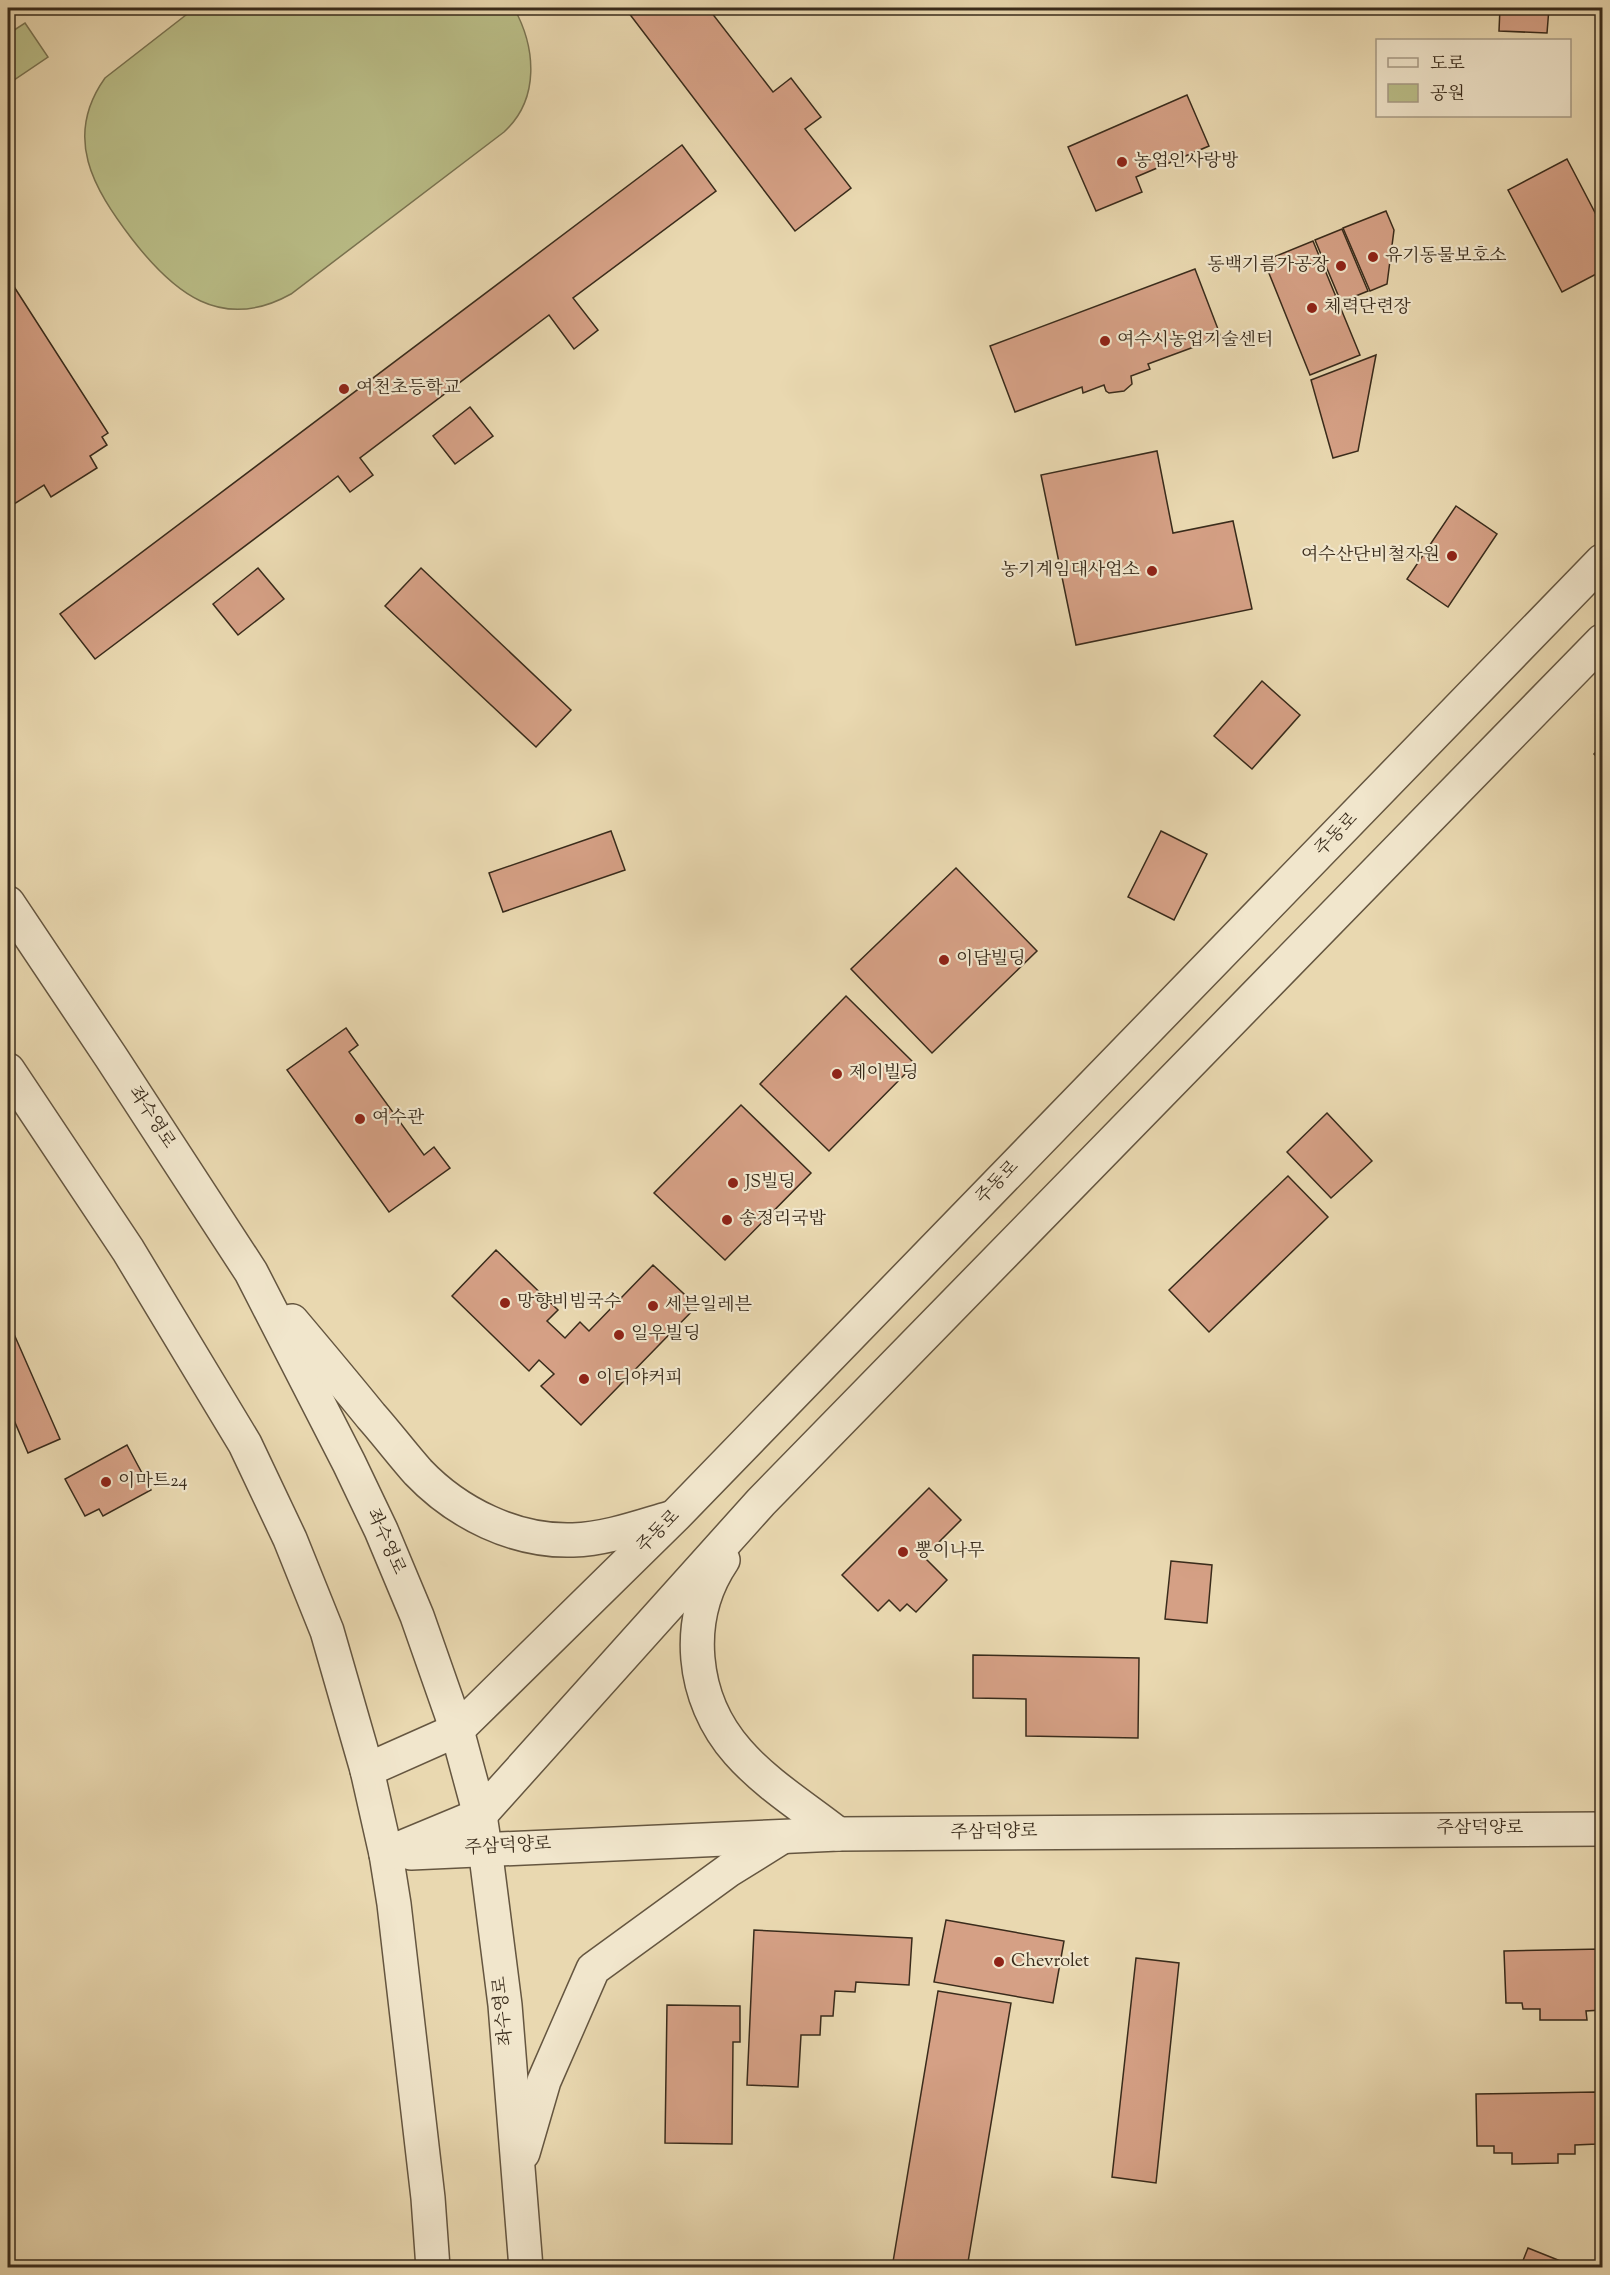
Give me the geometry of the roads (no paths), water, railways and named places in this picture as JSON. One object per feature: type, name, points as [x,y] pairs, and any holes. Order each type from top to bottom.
[{"type":"street","name":"주동로","points":[[367,1770],[457,1730],[675,1516],[1602,561]]},
{"type":"street","points":[[386,1854],[480,1815],[761,1502],[1602,641]]},
{"type":"street","name":"좌수영로","points":[[8,903],[250,1272],[315,1396],[381,1530],[417,1616],[457,1730],[480,1815],[505,2005],[526,2268]]},
{"type":"street","points":[[8,1070],[128,1250],[245,1444],[290,1539],[327,1631],[367,1770],[386,1854],[428,2198],[433,2268]]},
{"type":"street","points":[[250,1272],[418,1472],[466,1510],[509,1530],[552,1539],[573,1540],[620,1533],[675,1516]]},
{"type":"street","points":[[761,1502],[714,1572],[706,1592],[696,1635],[700,1677],[716,1718],[737,1752],[773,1784],[838,1834]]},
{"type":"street","name":"주삼덕양로","points":[[386,1854],[838,1834],[1602,1829]]},
{"type":"street","points":[[518,2174],[544,2081],[593,1969],[729,1870],[784,1836]]},
{"type":"place","name":"농업인사랑방","points":[[1122,162]]},
{"type":"place","name":"유기동물보호소","points":[[1373,257]]},
{"type":"place","name":"동백기름가공장","points":[[1341,266]]},
{"type":"place","name":"체력단련장","points":[[1312,308]]},
{"type":"place","name":"여수시농업기술센터","points":[[1105,341]]},
{"type":"place","name":"여천초등학교","points":[[344,389]]},
{"type":"place","name":"여수산단비철자원","points":[[1452,556]]},
{"type":"place","name":"농기계임대사업소","points":[[1152,571]]},
{"type":"place","name":"이담빌딩","points":[[944,960]]},
{"type":"place","name":"제이빌딩","points":[[837,1074]]},
{"type":"place","name":"여수관","points":[[360,1119]]},
{"type":"place","name":"JS빌딩","points":[[733,1183]]},
{"type":"place","name":"송정리국밥","points":[[727,1220]]},
{"type":"place","name":"망향비빔국수","points":[[505,1303]]},
{"type":"place","name":"세븐일레븐","points":[[653,1306]]},
{"type":"place","name":"일우빌딩","points":[[619,1335]]},
{"type":"place","name":"이디야커피","points":[[584,1379]]},
{"type":"place","name":"이마트24","points":[[106,1482]]},
{"type":"place","name":"뽕이나무","points":[[903,1552]]},
{"type":"place","name":"Chevrolet","points":[[999,1962]]}]
